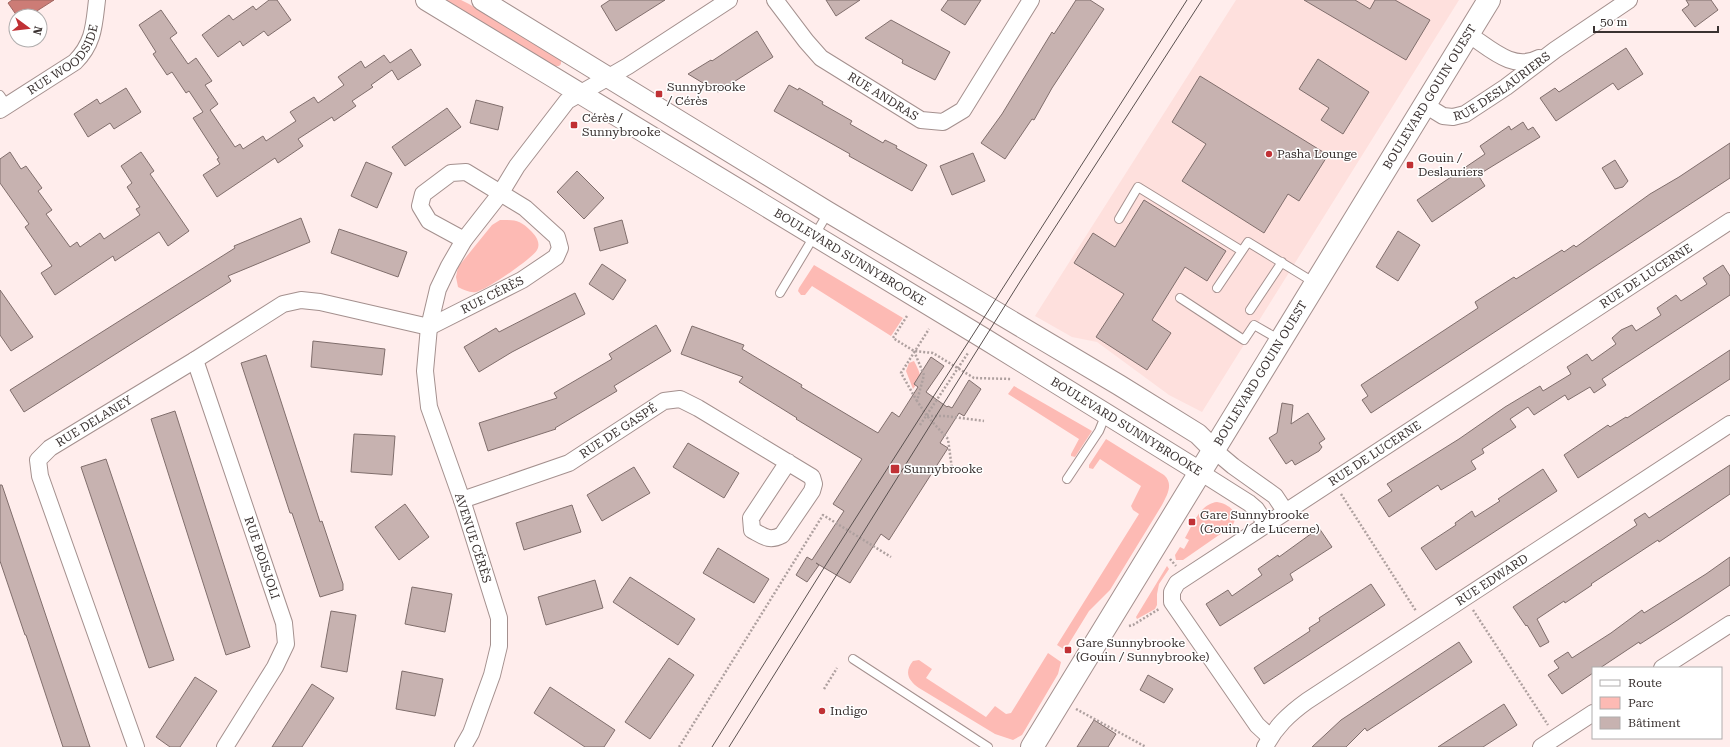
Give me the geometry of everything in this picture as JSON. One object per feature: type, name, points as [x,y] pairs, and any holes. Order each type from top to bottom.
[{"type":"main road","name":"BOULEVARD GOUIN OUEST","points":[[1032,747],[1489,0]]},
{"type":"street","name":"RUE WOODSIDE","points":[[2,103],[75,62],[91,41],[97,0]]},
{"type":"street","name":"BOULEVARD SUNNYBROOKE","points":[[426,0],[1200,472],[1249,503],[1256,509],[1266,524]]},
{"type":"street","points":[[482,0],[828,212],[1198,434],[1233,466],[1275,496],[1285,511]]},
{"type":"street","points":[[429,327],[438,289],[464,240],[500,194],[517,166],[567,101],[628,66],[729,0]]},
{"type":"street","name":"RUE ANDRAS","points":[[775,0],[821,58],[921,120],[944,122],[963,110],[1031,0]]},
{"type":"street","name":"RUE DESLAURIERS","points":[[1425,105],[1443,116],[1459,116],[1472,110],[1506,87],[1555,50],[1629,0]]},
{"type":"street","name":"RUE DESLAURIERS","points":[[1468,34],[1506,58],[1517,63],[1529,62],[1555,50]]},
{"type":"street","name":"RUE CÉRÈS","points":[[429,327],[522,280],[556,257],[560,248],[557,237],[524,208],[466,172],[451,173],[423,194],[420,206],[429,221],[464,240]]},
{"type":"street","name":"RUE DE LUCERNE","points":[[1267,742],[1257,725],[1172,602],[1171,597],[1174,587],[1184,577],[1730,221]]},
{"type":"street","name":"RUE DELANEY","points":[[136,747],[40,476],[38,460],[50,448],[195,360],[283,304],[301,300],[320,302],[429,327]]},
{"type":"street","name":"AVENUE CÉRÈS","points":[[429,327],[425,371],[429,407],[462,500],[499,618],[499,646],[492,675],[471,733],[463,747]]},
{"type":"street","name":"RUE BOISJOLI","points":[[195,360],[284,624],[286,644],[275,667],[225,747]]},
{"type":"street","name":"RUE DE GASPÉ","points":[[462,500],[569,463],[664,401],[680,399],[698,408],[788,462],[812,477],[814,484],[812,491],[782,536],[775,539],[767,538],[752,530],[750,518],[788,462]]},
{"type":"street","name":"RUE EDWARD","points":[[1267,742],[1275,728],[1301,705],[1730,424]]},
{"type":"street","points":[[1664,667],[1730,624]]},
{"type":"street","points":[[1541,747],[1592,714]]},
{"type":"lane","points":[[1119,219],[1138,187],[1242,251]]},
{"type":"lane","points":[[780,293],[828,212]]},
{"type":"lane","points":[[1217,288],[1248,242],[1315,283]]},
{"type":"lane","points":[[1250,310],[1282,262]]},
{"type":"lane","points":[[1180,298],[1244,340],[1254,325],[1280,340]]},
{"type":"lane","points":[[1067,479],[1099,431],[1106,414]]},
{"type":"lane","points":[[853,659],[988,747]]},
{"type":"path","points":[[907,316],[893,338],[914,351],[933,353],[974,378],[1011,380]]},
{"type":"path","points":[[929,329],[901,373],[927,416],[948,439],[952,469]]},
{"type":"path","points":[[914,351],[924,374],[917,401]]},
{"type":"path","points":[[920,426],[959,369],[968,353]]},
{"type":"path","points":[[927,416],[945,416],[984,421]]},
{"type":"path","points":[[1338,490],[1425,625]]},
{"type":"path","points":[[679,747],[823,515],[891,557]]},
{"type":"path","points":[[1170,559],[1176,567]]},
{"type":"path","points":[[1466,598],[1556,737]]},
{"type":"path","points":[[1129,626],[1161,608]]},
{"type":"path","points":[[824,689],[837,668]]},
{"type":"path","points":[[1077,710],[1146,747]]},
{"type":"shaded area","points":[[12,0],[54,0],[42,8],[11,8],[8,3]]},
{"type":"shaded area","points":[[1236,0],[1459,0],[1202,412],[1169,395],[1097,342],[1072,337],[1035,316]]},
{"type":"green space","points":[[445,0],[461,0],[469,4],[561,59],[561,64],[559,66],[553,66]]},
{"type":"green space","points":[[500,220],[517,221],[527,227],[536,237],[538,245],[537,250],[518,267],[481,290],[472,292],[458,287],[456,277],[458,267],[492,225]]},
{"type":"green space","points":[[814,265],[903,318],[891,336],[812,286],[805,295],[801,295],[798,291],[799,288]]},
{"type":"green space","points":[[914,361],[920,379],[913,389],[906,371],[909,363]]},
{"type":"green space","points":[[1014,386],[1092,431],[1075,457],[1071,456],[1071,454],[1079,439],[1008,394]]},
{"type":"green space","points":[[1106,439],[1164,475],[1169,482],[1169,490],[1162,505],[1110,590],[1089,611],[1065,650],[1057,645],[1139,514],[1133,510],[1131,506],[1141,486],[1100,459],[1093,469],[1089,468],[1089,465]]},
{"type":"green space","points":[[1217,502],[1226,505],[1234,513],[1235,517],[1232,526],[1183,560],[1176,560],[1175,555],[1180,547],[1184,549],[1189,540],[1185,538],[1194,521],[1206,506]]},
{"type":"green space","points":[[1167,566],[1169,569],[1159,584],[1157,605],[1155,609],[1137,619],[1136,617]]},
{"type":"green space","points":[[1048,653],[1061,662],[1058,674],[1022,735],[1013,740],[995,734],[919,688],[908,676],[910,665],[913,661],[919,660],[932,669],[926,678],[986,717],[995,706],[1006,714],[1011,713]]},
{"type":"building","points":[[269,0],[277,0],[291,20],[268,36],[264,31],[243,46],[240,41],[218,57],[202,35],[229,15],[233,20],[253,6],[256,10]]},
{"type":"building","points":[[610,0],[665,0],[616,31],[601,6]]},
{"type":"building","points":[[826,0],[860,0],[836,16]]},
{"type":"building","points":[[948,0],[981,0],[965,25],[941,10]]},
{"type":"building","points":[[1076,0],[1090,0],[1104,9],[1052,88],[1034,120],[1032,119],[1005,159],[981,143],[1002,114],[1052,32],[1054,34]]},
{"type":"building","points":[[1304,0],[1355,0],[1370,9],[1375,0],[1395,0],[1430,20],[1406,60]]},
{"type":"building","points":[[1686,0],[1711,0],[1718,10],[1695,27],[1682,10],[1689,5]]},
{"type":"building","points":[[161,10],[177,33],[170,38],[188,64],[196,58],[212,81],[205,85],[218,104],[210,110],[235,147],[240,144],[243,149],[263,136],[266,141],[296,121],[290,112],[314,97],[318,103],[344,85],[338,77],[361,61],[365,68],[384,55],[390,63],[411,49],[421,65],[398,80],[392,70],[371,85],[373,87],[352,101],[356,106],[334,121],[332,117],[298,139],[303,146],[278,163],[275,158],[217,197],[203,175],[220,164],[217,159],[219,158],[193,118],[203,112],[189,91],[186,93],[172,72],[167,75],[153,54],[156,52],[139,25]]},
{"type":"building","points":[[891,20],[950,52],[935,80],[902,63],[903,60],[865,38]]},
{"type":"building","points":[[757,31],[773,57],[718,92],[688,74],[711,60],[712,61]]},
{"type":"building","points":[[1626,48],[1643,74],[1618,90],[1613,83],[1556,121],[1540,98],[1555,88],[1559,92]]},
{"type":"building","points":[[1318,59],[1369,92],[1343,134],[1321,120],[1329,108],[1299,89]]},
{"type":"building","points":[[1200,76],[1328,155],[1299,201],[1288,194],[1264,233],[1182,181],[1206,144],[1172,122]]},
{"type":"building","points":[[789,85],[798,90],[799,88],[823,102],[822,104],[852,121],[850,124],[883,143],[885,140],[897,146],[896,148],[927,165],[912,191],[849,156],[850,154],[774,111]]},
{"type":"building","points":[[126,88],[141,112],[114,129],[110,123],[88,137],[74,114],[97,99],[100,104]]},
{"type":"building","points":[[476,100],[503,107],[498,130],[470,123]]},
{"type":"building","points":[[447,108],[461,127],[405,166],[392,147]]},
{"type":"building","points":[[1523,122],[1528,130],[1533,127],[1540,137],[1478,175],[1485,186],[1432,222],[1417,200],[1485,154],[1480,146],[1509,126],[1511,130]]},
{"type":"building","points":[[1730,143],[1730,178],[1371,413],[1362,400],[1368,396],[1361,385],[1478,308],[1475,302],[1514,277],[1516,279],[1562,250],[1564,252],[1574,245],[1576,247],[1650,194],[1679,177]]},
{"type":"building","points":[[10,152],[21,169],[26,166],[42,188],[38,191],[52,210],[46,214],[70,247],[77,242],[80,247],[100,233],[104,239],[140,215],[136,209],[140,207],[127,187],[132,183],[121,166],[141,152],[154,171],[150,174],[189,231],[168,246],[159,232],[115,261],[113,256],[55,295],[41,273],[52,266],[25,227],[29,224],[0,183],[0,159]]},
{"type":"building","points":[[973,153],[985,181],[952,195],[940,166]]},
{"type":"building","points":[[1615,160],[1628,181],[1623,187],[1615,189],[1602,168]]},
{"type":"building","points":[[366,162],[392,173],[377,208],[351,196]]},
{"type":"building","points":[[577,171],[604,198],[584,219],[557,192]]},
{"type":"building","points":[[1144,200],[1226,251],[1207,281],[1185,267],[1152,320],[1171,333],[1147,370],[1096,337],[1124,294],[1074,263],[1093,233],[1115,247]]},
{"type":"building","points":[[301,218],[310,242],[228,276],[231,281],[24,412],[10,390],[235,248],[234,246]]},
{"type":"building","points":[[622,220],[628,243],[600,251],[594,228]]},
{"type":"building","points":[[339,229],[407,252],[398,277],[331,253]]},
{"type":"building","points":[[1398,231],[1420,245],[1398,281],[1376,267]]},
{"type":"building","points":[[602,264],[626,280],[613,300],[589,284]]},
{"type":"building","points":[[1723,265],[1730,276],[1730,295],[1602,379],[1606,385],[1594,393],[1590,387],[1568,400],[1565,395],[1534,415],[1528,407],[1510,419],[1516,427],[1482,449],[1484,453],[1471,461],[1476,469],[1441,490],[1438,485],[1389,517],[1378,500],[1392,491],[1387,484],[1540,386],[1543,391],[1571,374],[1567,367],[1587,354],[1592,361],[1616,344],[1612,338],[1621,330],[1632,325],[1636,331],[1661,315],[1657,308],[1676,295],[1681,301],[1707,284],[1703,278]]},
{"type":"building","points":[[0,290],[33,337],[11,351],[0,335]]},
{"type":"building","points":[[575,293],[585,314],[512,352],[479,372],[464,347],[496,328],[499,332]]},
{"type":"building","points":[[656,325],[671,351],[614,386],[617,391],[555,428],[556,429],[488,451],[479,423],[557,398],[554,393],[612,359],[609,354]]},
{"type":"building","points":[[692,326],[744,345],[742,349],[802,385],[801,387],[878,433],[892,412],[899,417],[918,387],[914,384],[931,357],[944,366],[926,392],[947,407],[952,408],[969,380],[981,389],[964,416],[959,413],[940,443],[948,448],[889,540],[881,534],[850,583],[816,563],[819,565],[807,582],[796,575],[807,557],[812,560],[844,511],[833,504],[862,459],[739,382],[743,377],[681,354]]},
{"type":"building","points":[[313,341],[385,349],[382,375],[311,367]]},
{"type":"building","points":[[1730,350],[1730,379],[1578,478],[1564,455],[1608,425],[1610,427],[1626,417],[1627,418]]},
{"type":"building","points":[[266,355],[320,522],[322,521],[343,584],[343,590],[320,597],[292,513],[290,513],[241,363]]},
{"type":"building","points":[[1282,403],[1293,405],[1291,424],[1308,413],[1325,439],[1319,443],[1322,447],[1319,451],[1295,465],[1292,460],[1286,464],[1269,438],[1277,433]]},
{"type":"building","points":[[175,411],[250,647],[226,655],[151,419]]},
{"type":"building","points":[[354,434],[395,436],[392,475],[351,472]]},
{"type":"building","points":[[688,443],[739,473],[724,498],[673,467]]},
{"type":"building","points":[[106,459],[174,660],[149,668],[81,467]]},
{"type":"building","points":[[1730,465],[1730,494],[1659,542],[1658,540],[1591,584],[1592,585],[1565,603],[1564,601],[1537,619],[1549,642],[1540,647],[1527,625],[1526,626],[1513,607],[1637,525],[1634,520],[1645,513],[1649,518]]},
{"type":"building","points":[[634,467],[650,493],[602,521],[587,495]]},
{"type":"building","points":[[1543,469],[1557,491],[1436,570],[1421,548],[1456,525],[1455,523],[1472,511],[1475,517],[1500,501],[1498,499]]},
{"type":"building","points":[[0,485],[2,485],[90,747],[63,747],[0,561]]},
{"type":"building","points":[[405,504],[429,537],[399,560],[375,527]]},
{"type":"building","points":[[572,505],[581,532],[524,550],[516,523]]},
{"type":"building","points":[[1319,528],[1332,547],[1290,574],[1293,580],[1220,626],[1206,604],[1228,590],[1232,596],[1262,575],[1258,569],[1278,555],[1279,557]]},
{"type":"building","points":[[718,548],[769,579],[754,603],[703,573]]},
{"type":"building","points":[[1730,557],[1730,585],[1679,619],[1640,644],[1639,642],[1602,667],[1592,667],[1592,674],[1562,694],[1548,675],[1559,668],[1554,661],[1568,652],[1572,658],[1611,633],[1642,610],[1644,613]]},
{"type":"building","points":[[630,577],[695,619],[678,645],[613,602]]},
{"type":"building","points":[[595,580],[603,608],[546,625],[538,597]]},
{"type":"building","points":[[1371,584],[1385,605],[1264,684],[1254,668],[1310,631],[1309,628],[1320,621],[1319,618]]},
{"type":"building","points":[[412,587],[452,594],[445,632],[405,624]]},
{"type":"building","points":[[331,611],[356,615],[347,672],[321,667]]},
{"type":"building","points":[[1459,642],[1472,662],[1367,731],[1365,728],[1346,747],[1312,747],[1341,720]]},
{"type":"building","points":[[669,658],[694,675],[650,739],[625,722]]},
{"type":"building","points":[[402,671],[443,679],[435,716],[396,709]]},
{"type":"building","points":[[1148,675],[1173,689],[1164,703],[1140,690]]},
{"type":"building","points":[[195,677],[217,691],[180,747],[170,747],[156,737]]},
{"type":"building","points":[[312,684],[334,698],[302,747],[272,747]]},
{"type":"building","points":[[550,687],[615,730],[604,747],[585,747],[534,713]]},
{"type":"building","points":[[1504,704],[1517,725],[1483,747],[1438,747]]},
{"type":"building","points":[[1094,720],[1116,734],[1108,747],[1077,747]]},
{"type":"tram line","points":[[712,747],[827,563],[1187,0]]},
{"type":"tram line","points":[[729,747],[1021,280],[1202,0]]},
{"type":"place","name":"Sunnybrooke / Cérès","points":[[659,94]]},
{"type":"place","name":"Cérès / Sunnybrooke","points":[[574,125]]},
{"type":"place","name":"Pasha Lounge","points":[[1269,154]]},
{"type":"place","name":"Gouin / Deslauriers","points":[[1410,165]]},
{"type":"place","name":"Sunnybrooke","points":[[895,469]]},
{"type":"place","name":"Gare Sunnybrooke (Gouin / de Lucerne)","points":[[1192,522]]},
{"type":"place","name":"Gare Sunnybrooke (Gouin / Sunnybrooke)","points":[[1068,650]]},
{"type":"place","name":"Indigo","points":[[822,711]]}]
